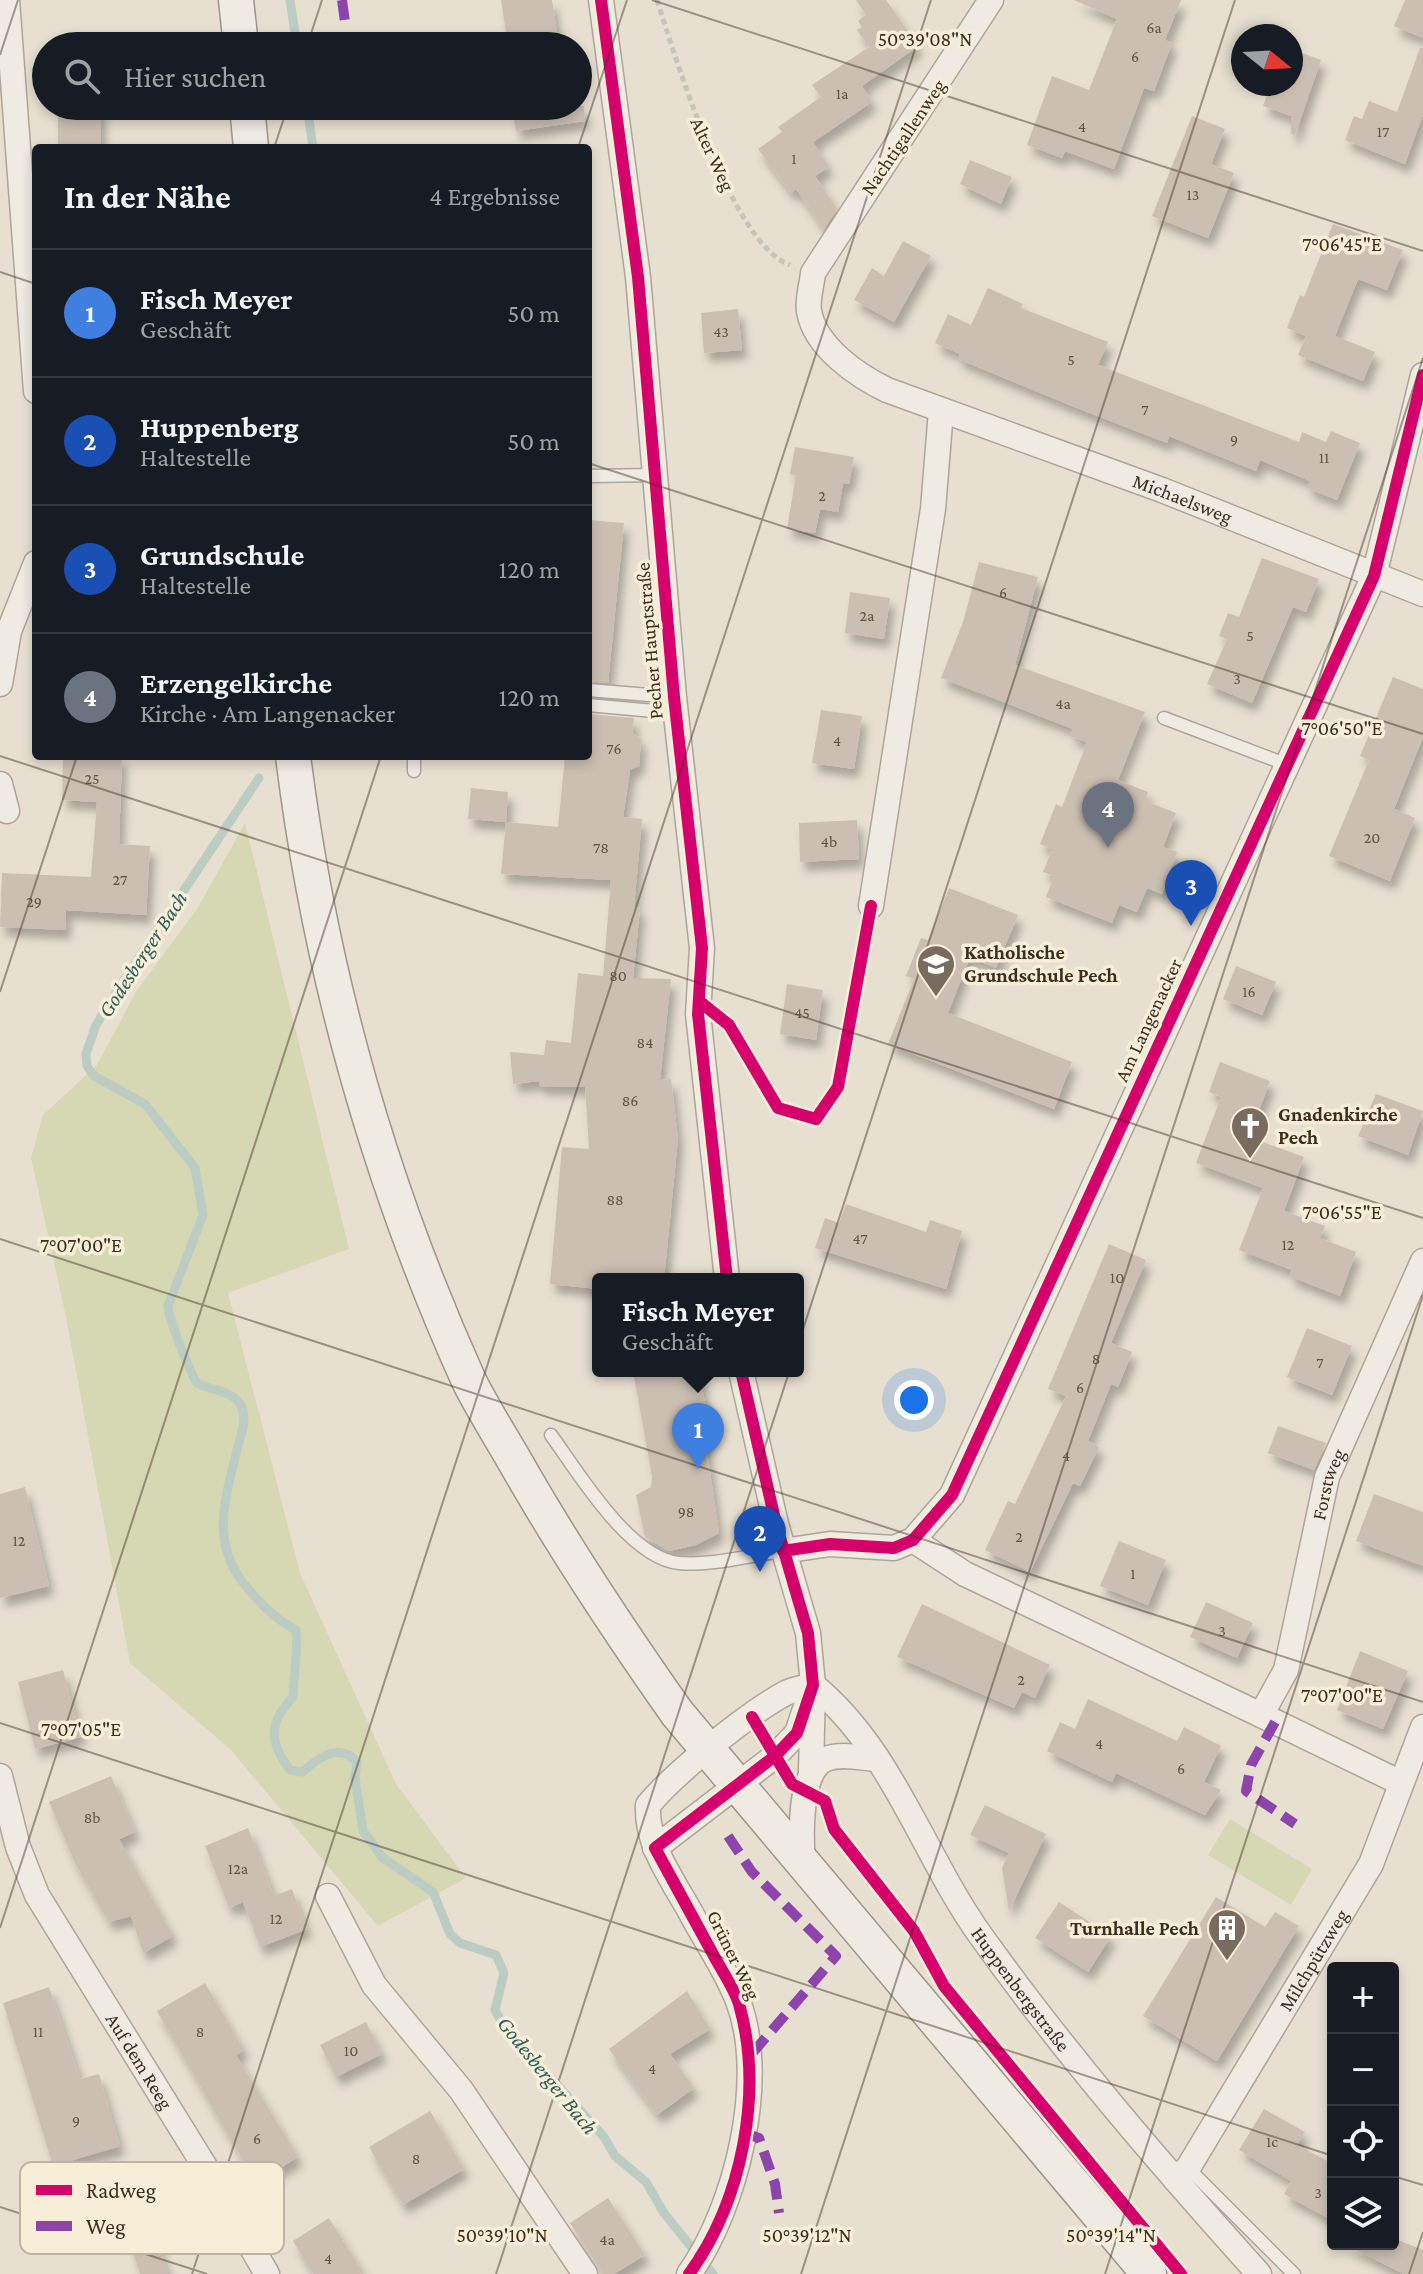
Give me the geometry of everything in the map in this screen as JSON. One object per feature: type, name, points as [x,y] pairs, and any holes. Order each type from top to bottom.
[{"type":"main road","points":[[236,0],[239,32]]},
{"type":"main road","points":[[248,120],[251,144]]},
{"type":"main road","points":[[294,760],[323,938],[338,1009],[369,1120],[405,1225],[470,1383],[612,1621],[708,1752],[1149,2274]]},
{"type":"street","points":[[7,0],[32,337]]},
{"type":"street","name":"Pecher Hauptstraße","points":[[601,0],[638,277],[675,705],[702,948],[698,1014],[726,1273]]},
{"type":"street","name":"Nachtigallenweg","points":[[813,273],[991,0]]},
{"type":"street","name":"Michaelsweg","points":[[813,273],[809,312],[828,347],[858,376],[941,411],[1162,490],[1423,594]]},
{"type":"street","name":"Am Langenacker","points":[[913,1540],[952,1495],[1374,576],[1423,375]]},
{"type":"street","points":[[871,906],[933,509],[941,411]]},
{"type":"street","points":[[0,684],[9,631],[32,573]]},
{"type":"street","points":[[0,784],[7,811]]},
{"type":"street","name":"Forstweg","points":[[1261,1715],[1286,1670],[1327,1477],[1423,1261]]},
{"type":"street","points":[[742,1377],[783,1551],[808,1633],[813,1685],[811,1772],[800,1832],[803,1867]]},
{"type":"street","points":[[783,1551],[830,1544],[894,1548],[913,1540],[965,1574],[1401,1783]]},
{"type":"street","points":[[708,1752],[786,1693],[813,1685]]},
{"type":"street","points":[[655,1848],[775,1756],[797,1733],[813,1685]]},
{"type":"street","name":"Huppenbergstraße","points":[[813,1685],[851,1722],[877,1759],[979,1934],[1081,2067],[1182,2174],[1259,2274]]},
{"type":"street","name":"Milchpützweg","points":[[1182,2174],[1371,1864],[1423,1727]]},
{"type":"street","name":"Grüner Weg","points":[[689,2274],[715,2233],[734,2184],[744,2133],[749,2057],[739,2002],[649,1837],[648,1805],[666,1784],[708,1752]]},
{"type":"street","points":[[811,1772],[825,1759],[844,1756],[877,1759]]},
{"type":"street","name":"Auf dem Reeg","points":[[0,1776],[9,1850],[202,2162]]},
{"type":"street","points":[[328,1896],[374,1985],[461,2090],[585,2274]]},
{"type":"street","name":"Auf dem Reeg","points":[[255,2254],[267,2274]]},
{"type":"lane","points":[[592,476],[655,475]]},
{"type":"lane","points":[[592,691],[675,705]]},
{"type":"lane","points":[[592,705],[675,705]]},
{"type":"lane","points":[[1164,718],[1288,765]]},
{"type":"lane","points":[[414,760],[414,771]]},
{"type":"lane","points":[[551,1435],[627,1533],[655,1555],[677,1563],[783,1551]]},
{"type":"lane","points":[[1182,2174],[1294,2274]]},
{"type":"green space","points":[[245,823],[349,1249],[228,1293],[300,1573],[396,1784],[466,1878],[378,1926],[231,1750],[130,1663],[66,1317],[31,1158],[43,1115],[97,1065],[137,990],[197,909]]},
{"type":"green space","points":[[1230,1819],[1312,1869],[1291,1905],[1208,1855]]},
{"type":"building","points":[[501,0],[552,0],[557,32],[506,32]]},
{"type":"building","points":[[856,0],[886,0],[918,46],[862,86],[872,102],[813,142],[829,167],[815,176],[837,209],[824,229],[796,189],[791,193],[758,149],[782,132],[778,127],[821,97],[812,85],[869,47],[857,30],[862,27],[858,21],[866,15]]},
{"type":"building","points":[[1074,0],[1181,0],[1165,40],[1172,43],[1154,91],[1144,88],[1114,169],[1065,151],[1062,158],[1027,145],[1052,76],[1089,90],[1117,19]]},
{"type":"building","points":[[1405,0],[1423,0],[1423,38],[1394,26]]},
{"type":"building","points":[[1420,48],[1423,48],[1423,114],[1405,164],[1345,140],[1354,116],[1362,119],[1369,101],[1397,112]]},
{"type":"building","points":[[1303,53],[1321,60],[1295,135],[1291,134],[1291,116],[1263,106],[1267,96],[1303,96]]},
{"type":"building","points":[[1192,116],[1225,129],[1211,164],[1234,173],[1208,238],[1152,216]]},
{"type":"building","points":[[58,120],[101,120],[101,144],[58,144]]},
{"type":"building","points":[[514,120],[585,120],[585,121],[516,131]]},
{"type":"building","points":[[970,160],[1012,177],[1001,204],[960,184]]},
{"type":"building","points":[[1333,224],[1403,250],[1387,290],[1358,279],[1335,336],[1375,352],[1363,381],[1298,355],[1306,336],[1287,328],[1300,295],[1304,297]]},
{"type":"building","points":[[903,241],[931,256],[894,322],[854,300],[872,268],[884,276]]},
{"type":"building","points":[[988,288],[1023,304],[1021,308],[1108,342],[1098,365],[1299,442],[1302,432],[1326,442],[1331,431],[1360,443],[1337,500],[1307,488],[1310,481],[1260,460],[1256,471],[1169,436],[1167,443],[958,359],[960,354],[935,343],[948,314],[971,325]]},
{"type":"building","points":[[738,309],[742,350],[704,353],[701,313]]},
{"type":"building","points":[[795,447],[854,457],[849,484],[843,483],[838,512],[820,509],[815,533],[787,529],[796,475],[790,474]]},
{"type":"building","points":[[592,520],[624,523],[608,683],[592,681]]},
{"type":"building","points":[[1262,558],[1319,579],[1306,612],[1293,607],[1252,703],[1207,684],[1227,639],[1219,636],[1228,613],[1239,617]]},
{"type":"building","points":[[979,562],[1038,577],[1015,665],[1145,712],[1118,780],[1148,792],[1145,801],[1176,813],[1163,847],[1177,852],[1162,894],[1147,888],[1137,912],[1119,905],[1112,923],[1046,897],[1054,876],[1043,872],[1052,849],[1040,844],[1056,804],[1062,807],[1087,742],[1070,736],[1073,729],[941,678],[963,622]]},
{"type":"building","points":[[850,592],[890,598],[884,639],[845,633]]},
{"type":"building","points":[[1393,677],[1423,689],[1423,737],[1394,809],[1415,818],[1390,881],[1329,856],[1369,760],[1360,756]]},
{"type":"building","points":[[821,710],[862,716],[854,769],[812,763]]},
{"type":"building","points":[[592,714],[634,718],[632,733],[641,739],[639,766],[630,770],[623,817],[642,819],[634,907],[640,908],[633,978],[671,979],[660,1080],[671,1079],[678,1139],[665,1273],[592,1273],[592,1288],[550,1284],[562,1147],[589,1149],[585,1087],[540,1086],[539,1081],[513,1084],[510,1052],[544,1055],[546,1040],[571,1043],[578,973],[603,976],[611,880],[501,874],[506,822],[558,827],[565,760],[592,760]]},
{"type":"building","points":[[63,760],[122,760],[119,844],[150,846],[146,915],[66,910],[66,930],[0,927],[2,873],[91,877],[97,802],[62,800]]},
{"type":"building","points":[[471,788],[508,792],[506,822],[468,819]]},
{"type":"building","points":[[857,820],[859,859],[800,862],[799,823]]},
{"type":"building","name":"Katholische Grundschule Pech","points":[[949,888],[1018,915],[996,968],[970,957],[948,1013],[1072,1062],[1054,1109],[888,1044],[914,979],[906,976],[921,938],[928,940]]},
{"type":"building","points":[[1236,966],[1276,982],[1262,1015],[1223,999]]},
{"type":"building","points":[[787,984],[823,990],[816,1040],[780,1034]]},
{"type":"building","points":[[1220,1062],[1270,1081],[1249,1137],[1304,1157],[1284,1211],[1325,1226],[1320,1238],[1356,1252],[1340,1296],[1289,1276],[1292,1270],[1239,1250],[1263,1188],[1196,1163],[1221,1097],[1209,1092]]},
{"type":"building","points":[[1376,1094],[1423,1111],[1408,1155],[1358,1136]]},
{"type":"building","points":[[846,1204],[926,1232],[930,1220],[962,1231],[946,1289],[815,1248],[825,1218],[839,1223]]},
{"type":"building","points":[[1109,1244],[1146,1260],[1111,1343],[1132,1352],[1118,1387],[1111,1384],[1088,1441],[1099,1447],[1080,1486],[1073,1483],[1030,1572],[985,1550],[1008,1501],[1015,1504],[1066,1396],[1048,1389]]},
{"type":"building","points":[[1307,1328],[1352,1346],[1332,1395],[1287,1377]]},
{"type":"building","points":[[634,1377],[700,1377],[710,1430],[704,1431],[719,1533],[696,1545],[669,1551],[645,1537],[636,1495],[651,1487],[652,1476]]},
{"type":"building","points":[[1278,1426],[1326,1443],[1314,1470],[1268,1453]]},
{"type":"building","points":[[25,1487],[49,1586],[0,1598],[0,1494]]},
{"type":"building","points":[[1374,1494],[1423,1512],[1423,1566],[1356,1541]]},
{"type":"building","points":[[1119,1541],[1166,1560],[1148,1605],[1100,1586]]},
{"type":"building","points":[[1206,1602],[1253,1623],[1237,1658],[1190,1637]]},
{"type":"building","points":[[922,1604],[1050,1665],[1035,1698],[1022,1692],[1014,1708],[897,1657]]},
{"type":"building","points":[[1360,1651],[1408,1671],[1383,1729],[1337,1710]]},
{"type":"building","points":[[63,1670],[81,1737],[35,1749],[18,1682]]},
{"type":"building","points":[[1088,1699],[1177,1741],[1184,1727],[1221,1746],[1204,1782],[1221,1790],[1205,1815],[1116,1773],[1112,1782],[1047,1751],[1060,1722],[1075,1729]]},
{"type":"building","points":[[111,1776],[135,1832],[119,1839],[173,1936],[143,1953],[131,1916],[109,1922],[75,1863],[49,1802]]},
{"type":"building","points":[[985,1805],[1046,1834],[1009,1911],[1002,1868],[1009,1853],[970,1835]]},
{"type":"building","points":[[248,1828],[274,1896],[292,1889],[307,1929],[260,1947],[243,1902],[229,1908],[205,1846]]},
{"type":"building","name":"Turnhalle Pech","points":[[1216,1897],[1265,1927],[1275,1912],[1299,1926],[1217,2061],[1143,2016]]},
{"type":"building","points":[[1059,1902],[1111,1936],[1088,1972],[1035,1938]]},
{"type":"building","points":[[205,1983],[244,2050],[236,2055],[298,2157],[284,2166],[284,2162],[244,2162],[157,2011]]},
{"type":"building","points":[[49,1987],[80,2079],[99,2074],[120,2146],[66,2162],[52,2162],[3,2003]]},
{"type":"building","points":[[687,1991],[710,2029],[670,2054],[694,2088],[657,2115],[609,2049]]},
{"type":"building","points":[[366,2022],[382,2054],[336,2077],[320,2045]]},
{"type":"building","points":[[1264,2109],[1305,2132],[1297,2145],[1327,2161],[1327,2218],[1284,2194],[1291,2181],[1239,2150]]},
{"type":"building","points":[[430,2111],[464,2169],[403,2205],[369,2147]]},
{"type":"building","points":[[608,2198],[645,2255],[614,2274],[603,2274],[570,2223]]},
{"type":"building","points":[[329,2218],[364,2274],[313,2274],[293,2241]]},
{"type":"building","points":[[1399,2240],[1423,2250],[1423,2274],[1404,2274],[1357,2250],[1399,2250]]},
{"type":"building","points":[[134,2254],[161,2254],[168,2274],[140,2274]]},
{"type":"waterway","name":"Godesberger Bach","points":[[290,0],[295,32]]},
{"type":"waterway","name":"Godesberger Bach","points":[[309,120],[312,144]]},
{"type":"waterway","name":"Godesberger Bach","points":[[259,778],[120,986],[96,1025],[86,1054],[87,1066],[94,1076],[145,1104],[195,1168],[203,1215],[168,1306],[180,1345],[197,1383],[232,1396],[244,1414],[244,1425],[228,1485],[224,1539],[237,1574],[261,1603],[296,1630],[297,1635],[293,1697],[279,1715],[275,1741],[290,1770],[302,1772],[322,1757],[336,1753],[343,1753],[357,1762],[355,1777],[363,1831],[383,1858],[433,1892],[450,1934],[460,1943],[496,1955],[504,1973],[495,2010],[502,2023],[604,2137],[615,2156],[646,2182],[664,2213],[713,2274]]},
{"type":"marked path","points":[[342,0],[345,22]]},
{"type":"marked path","points":[[1275,1722],[1251,1765],[1246,1791],[1295,1824]]},
{"type":"marked path","points":[[728,1836],[752,1872],[836,1956],[749,2057]]},
{"type":"marked path","points":[[744,2133],[759,2138],[775,2184],[779,2213]]},
{"type":"cycle path","points":[[601,0],[638,277],[674,697],[702,948],[698,1014],[726,1273]]},
{"type":"cycle path","points":[[783,1551],[830,1544],[894,1548],[913,1540],[952,1495],[1374,576],[1423,375]]},
{"type":"cycle path","points":[[699,1001],[729,1025],[778,1108],[816,1119],[838,1087],[871,906]]},
{"type":"cycle path","points":[[689,2274],[723,2213],[735,2180],[748,2109],[749,2073],[746,2038],[737,1998],[655,1848],[775,1756],[797,1733],[813,1685],[808,1633],[776,1524],[742,1377]]},
{"type":"cycle path","points":[[752,1717],[792,1784],[825,1801],[834,1829],[914,1931],[944,1986],[1181,2274]]},
{"type":"place","name":"Erzengelkirche","points":[[1108,848]]},
{"type":"place","name":"Grundschule","points":[[1191,926]]},
{"type":"place","name":"Katholische Grundschule Pech","points":[[936,998]]},
{"type":"place","name":"Gnadenkirche Pech","points":[[1250,1160]]},
{"type":"place","name":"Fisch Meyer","points":[[698,1469]]},
{"type":"place","name":"Huppenberg","points":[[760,1572]]},
{"type":"place","name":"Turnhalle Pech","points":[[1227,1962]]}]
